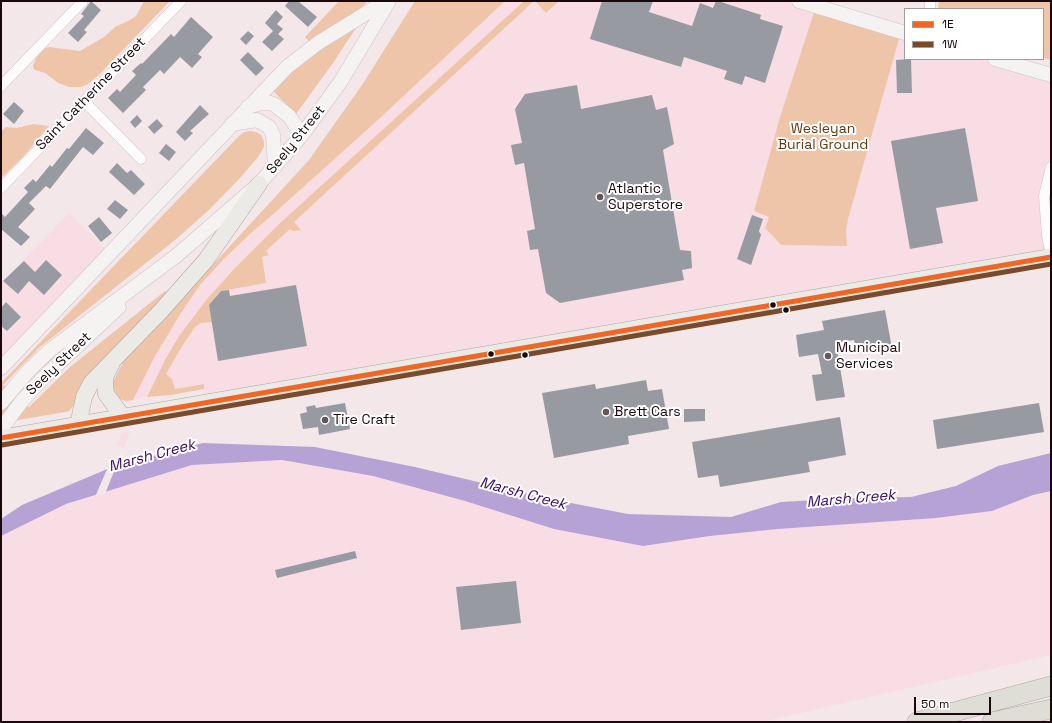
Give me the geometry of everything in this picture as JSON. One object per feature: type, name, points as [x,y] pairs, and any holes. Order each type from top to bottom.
[{"type":"highway","points":[[917,722],[1051,686]]},
{"type":"highway","points":[[992,722],[1051,710]]},
{"type":"highway","points":[[1019,722],[1051,710]]},
{"type":"main road","points":[[1,368],[287,67],[318,42],[386,1]]},
{"type":"main road","name":"Seely Street","points":[[4,434],[22,401],[43,378],[176,256],[259,184],[275,167],[302,135],[345,75],[389,1]]},
{"type":"main road","points":[[799,1],[904,33]]},
{"type":"main road","points":[[998,60],[1051,75]]},
{"type":"main road","points":[[248,107],[261,103],[275,105],[288,116],[302,135]]},
{"type":"main road","points":[[232,124],[257,120],[269,127],[273,135],[275,167]]},
{"type":"main road","points":[[78,425],[84,397],[91,383],[160,312],[206,260],[259,184]]},
{"type":"main road","name":"Seely Street","points":[[1,403],[10,391],[50,350],[176,256]]},
{"type":"main road","points":[[4,434],[78,425],[222,401],[1051,257]]},
{"type":"main road","points":[[117,355],[107,373],[105,386],[106,394],[123,417]]},
{"type":"street","points":[[1,86],[83,1]]},
{"type":"street","name":"Saint Catherine Street","points":[[1,188],[181,1]]},
{"type":"street","points":[[84,101],[141,159]]},
{"type":"street","points":[[1051,167],[1044,196],[1047,235],[1051,257]]},
{"type":"shaded area","points":[[505,1],[524,1],[278,225],[233,270],[207,299],[179,336],[166,358],[147,397],[133,400],[155,356],[181,313],[200,285],[224,259],[252,232],[379,119]]},
{"type":"shaded area","points":[[534,1],[546,13],[559,1],[799,1],[816,6],[780,117],[754,211],[847,246],[846,231],[848,219],[901,32],[904,33],[904,60],[998,60],[1051,75],[1051,257],[204,403],[204,384],[175,389],[172,379],[165,375],[181,347],[195,327],[201,323],[209,305],[221,291],[262,257],[269,255],[266,251],[290,228],[300,230],[293,222]]},
{"type":"shaded area","points":[[69,213],[109,253],[1,368],[1,283]]},
{"type":"shaded area","points":[[130,431],[124,448],[117,445],[122,433]]},
{"type":"shaded area","points":[[282,460],[373,476],[465,501],[554,529],[643,546],[710,536],[778,529],[936,518],[992,511],[1033,495],[1051,491],[1051,655],[762,722],[1,722],[1,536],[66,504],[192,465]]},
{"type":"green space","points":[[144,1],[170,1],[99,75],[88,84],[81,87],[69,87],[58,83],[45,73],[33,68],[37,55],[42,49],[49,47],[80,51],[104,37],[115,27],[136,16]]},
{"type":"green space","points":[[339,1],[368,1],[357,12],[310,43],[305,37]]},
{"type":"green space","points":[[415,1],[505,1],[379,119],[252,232],[224,259],[200,285],[181,313],[155,356],[133,400],[127,401],[120,399],[112,393],[113,382],[123,362],[136,346],[309,160],[362,85]]},
{"type":"green space","points":[[524,1],[534,1],[294,222],[301,230],[293,231],[290,229],[266,251],[269,255],[262,257],[266,283],[221,291],[209,305],[212,322],[201,323],[195,327],[166,374],[172,379],[175,389],[204,384],[204,389],[171,395],[147,397],[166,358],[179,336],[207,299],[233,270],[278,225]]},
{"type":"green space","points":[[535,1],[559,1],[546,13]]},
{"type":"green space","points":[[939,1],[1051,1],[1051,60],[1044,58],[1044,8],[938,8]]},
{"type":"green space","name":"Wesleyan Burial Ground","points":[[816,6],[901,32],[848,219],[846,231],[847,246],[781,245],[765,228],[769,217],[754,211],[780,117]]},
{"type":"green space","points":[[356,28],[296,114],[271,89],[312,53]]},
{"type":"green space","points":[[33,124],[49,126],[23,157],[1,178],[1,131],[6,127],[17,128]]},
{"type":"green space","points":[[250,131],[261,135],[264,141],[264,147],[258,157],[240,178],[210,209],[175,240],[40,347],[3,385],[29,407],[70,367],[165,291],[168,295],[76,406],[74,405],[69,411],[65,412],[1,423],[1,383],[239,136],[244,132]]},
{"type":"water","name":"Marsh Creek","points":[[203,443],[315,447],[415,467],[545,498],[628,514],[731,517],[781,502],[852,498],[911,497],[956,486],[998,466],[1051,453],[1051,491],[1033,495],[992,511],[936,518],[778,529],[710,536],[643,546],[554,529],[465,501],[373,476],[282,460],[192,465],[66,504],[1,536],[1,519],[22,505],[112,467]]},
{"type":"pier","points":[[117,464],[105,494],[95,497],[108,467]]},
{"type":"building","points":[[91,1],[101,10],[84,30],[87,32],[78,42],[68,33],[84,16],[81,14]]},
{"type":"building","points":[[289,1],[298,1],[317,17],[308,27],[285,6]]},
{"type":"building","points":[[602,1],[653,1],[649,12],[692,26],[700,3],[713,8],[716,1],[718,1],[761,15],[760,19],[783,26],[765,83],[745,76],[742,85],[724,79],[727,71],[684,57],[681,67],[590,39]]},
{"type":"building","points":[[276,10],[283,17],[277,24],[283,29],[278,34],[284,39],[272,51],[262,42],[273,31],[265,23]]},
{"type":"building","points":[[191,17],[213,37],[198,54],[202,57],[192,68],[180,57],[164,74],[160,70],[143,87],[146,90],[123,113],[108,98],[117,89],[120,92],[136,75],[132,71],[141,63],[142,64],[171,34],[174,37]]},
{"type":"building","points":[[248,31],[254,36],[246,45],[240,39]]},
{"type":"building","points":[[248,52],[264,68],[256,76],[240,60]]},
{"type":"building","points":[[896,60],[911,60],[912,93],[897,93]]},
{"type":"building","name":"Atlantic Superstore","points":[[577,85],[581,109],[652,95],[656,110],[667,107],[674,144],[663,150],[680,250],[691,251],[692,268],[682,270],[684,280],[560,303],[546,293],[538,249],[530,250],[527,231],[535,229],[524,163],[515,165],[511,145],[522,143],[515,109],[525,94]]},
{"type":"building","points":[[14,102],[24,111],[14,124],[3,114]]},
{"type":"building","points":[[200,105],[209,114],[190,131],[193,133],[185,141],[176,132]]},
{"type":"building","points":[[137,115],[142,121],[135,128],[130,122]]},
{"type":"building","points":[[157,119],[163,126],[154,134],[148,127]]},
{"type":"building","points":[[86,128],[104,143],[93,155],[83,147],[50,189],[46,186],[29,203],[35,209],[18,227],[30,237],[21,246],[1,229],[1,213],[5,217],[28,192],[24,188],[33,179],[36,182],[50,165],[52,167]]},
{"type":"building","points":[[965,128],[978,201],[936,208],[943,243],[910,249],[891,141]]},
{"type":"building","points":[[166,144],[176,152],[169,161],[159,153]]},
{"type":"building","points":[[117,163],[127,173],[131,170],[145,184],[134,195],[109,172]]},
{"type":"building","points":[[115,200],[128,210],[120,219],[107,209]]},
{"type":"building","points":[[752,215],[763,219],[759,231],[761,235],[751,265],[737,259]]},
{"type":"building","points":[[99,217],[112,233],[101,242],[88,226]]},
{"type":"building","points":[[46,260],[62,275],[44,295],[29,281],[18,294],[3,281],[24,261],[35,272]]},
{"type":"building","points":[[296,285],[307,346],[218,361],[209,305],[221,291],[229,290],[230,296]]},
{"type":"building","points":[[6,302],[21,317],[7,331],[1,326],[1,308]]},
{"type":"building","name":"Municipal Services","points":[[885,310],[892,348],[857,354],[854,340],[836,343],[845,397],[816,401],[812,375],[822,374],[818,354],[799,357],[796,335],[824,330],[822,321]]},
{"type":"building","name":"Brett Cars","points":[[646,380],[648,391],[662,389],[669,429],[628,436],[629,444],[554,458],[542,393],[595,384],[596,389]]},
{"type":"building","name":"Tire Craft","points":[[345,403],[350,429],[319,435],[318,427],[303,429],[300,414],[307,412],[306,407],[315,405],[316,408]]},
{"type":"building","points":[[1039,403],[1044,432],[937,449],[933,420]]},
{"type":"building","points":[[684,409],[705,409],[705,421],[684,422]]},
{"type":"building","points":[[840,417],[846,455],[808,462],[810,472],[720,487],[718,475],[698,478],[692,442]]},
{"type":"building","points":[[355,551],[357,558],[277,578],[275,570]]},
{"type":"building","points":[[516,581],[521,623],[461,630],[456,587]]},
{"type":"transit line","name":"1E","points":[[1,438],[1051,257]]},
{"type":"transit line","name":"1W","points":[[2,445],[1051,264]]},
{"type":"place","name":"Atlantic Superstore","points":[[600,197]]},
{"type":"place","name":"Municipal Services","points":[[828,356]]},
{"type":"place","name":"Brett Cars","points":[[606,412]]},
{"type":"place","name":"Tire Craft","points":[[325,420]]}]
